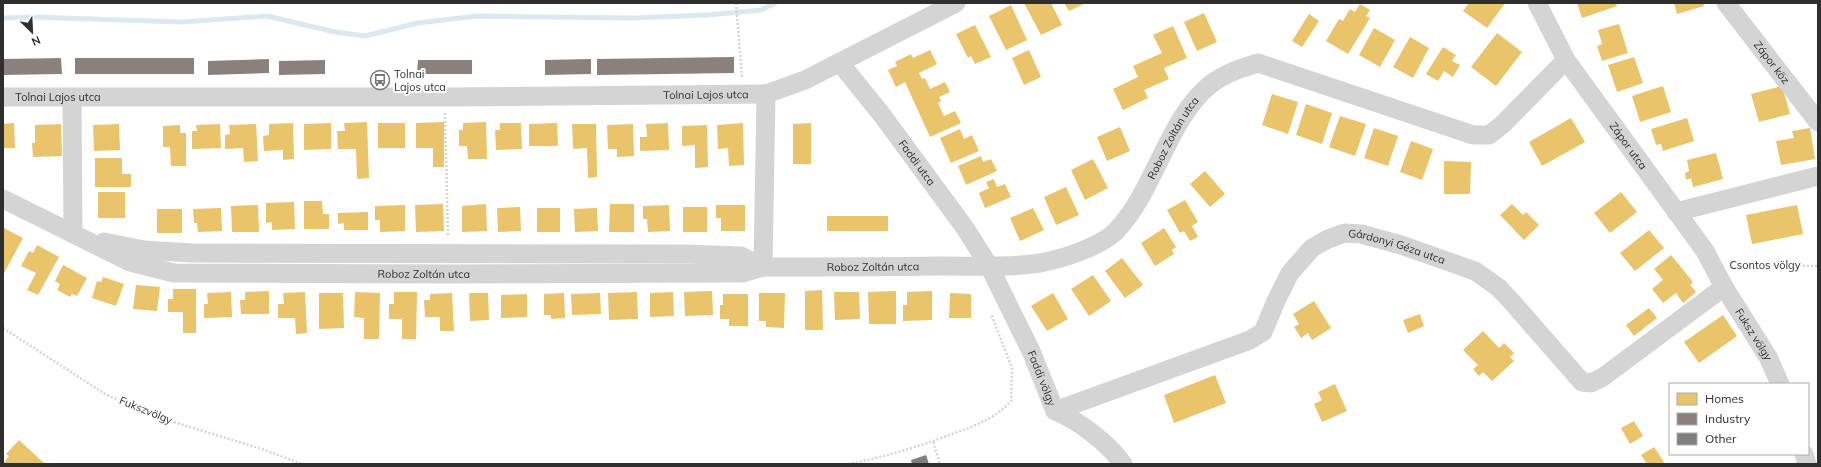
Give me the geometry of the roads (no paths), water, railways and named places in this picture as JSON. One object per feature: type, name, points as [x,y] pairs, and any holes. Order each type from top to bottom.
[{"type":"street","name":"Tolnai Lajos utca","points":[[3,97],[444,97],[766,94],[805,80],[956,3]]},
{"type":"street","name":"Zápor utca","points":[[1537,3],[1566,60],[1705,251],[1724,287]]},
{"type":"street","name":"Zápor köz","points":[[1726,3],[1818,122]]},
{"type":"street","name":"Roboz Zoltán utca","points":[[3,199],[130,262],[174,273],[743,273],[763,267],[990,266],[1040,263],[1088,249],[1117,231],[1143,195],[1185,112],[1198,95],[1212,83],[1230,72],[1258,63],[1473,135],[1489,135],[1502,125],[1566,60]]},
{"type":"street","name":"Faddi utca","points":[[840,63],[887,121],[965,228],[990,266]]},
{"type":"street","points":[[763,267],[766,94]]},
{"type":"street","points":[[72,97],[81,238]]},
{"type":"street","points":[[1676,212],[1818,176]]},
{"type":"street","name":"Gárdonyi Géza utca","points":[[1055,411],[1250,340],[1262,332],[1290,273],[1301,259],[1312,248],[1328,239],[1345,233],[1361,234],[1401,245],[1475,271],[1499,288],[1582,382],[1591,383],[1603,377],[1724,287]]},
{"type":"street","name":"Roboz Zoltán utca","points":[[81,238],[144,250],[192,253],[741,256],[763,267]]},
{"type":"street","name":"Faddi völgy","points":[[990,266],[1031,351],[1055,411],[1066,416],[1114,451],[1123,464]]},
{"type":"street","name":"Fuksz völgy","points":[[1724,287],[1768,357],[1780,383]]},
{"type":"waterway","points":[[3,18],[33,17],[182,22],[267,16],[335,32],[365,36],[418,23],[477,16],[633,18],[708,15],[761,10],[775,3]]},
{"type":"place","name":"Tolnai Lajos utca","points":[[380,80]]}]
